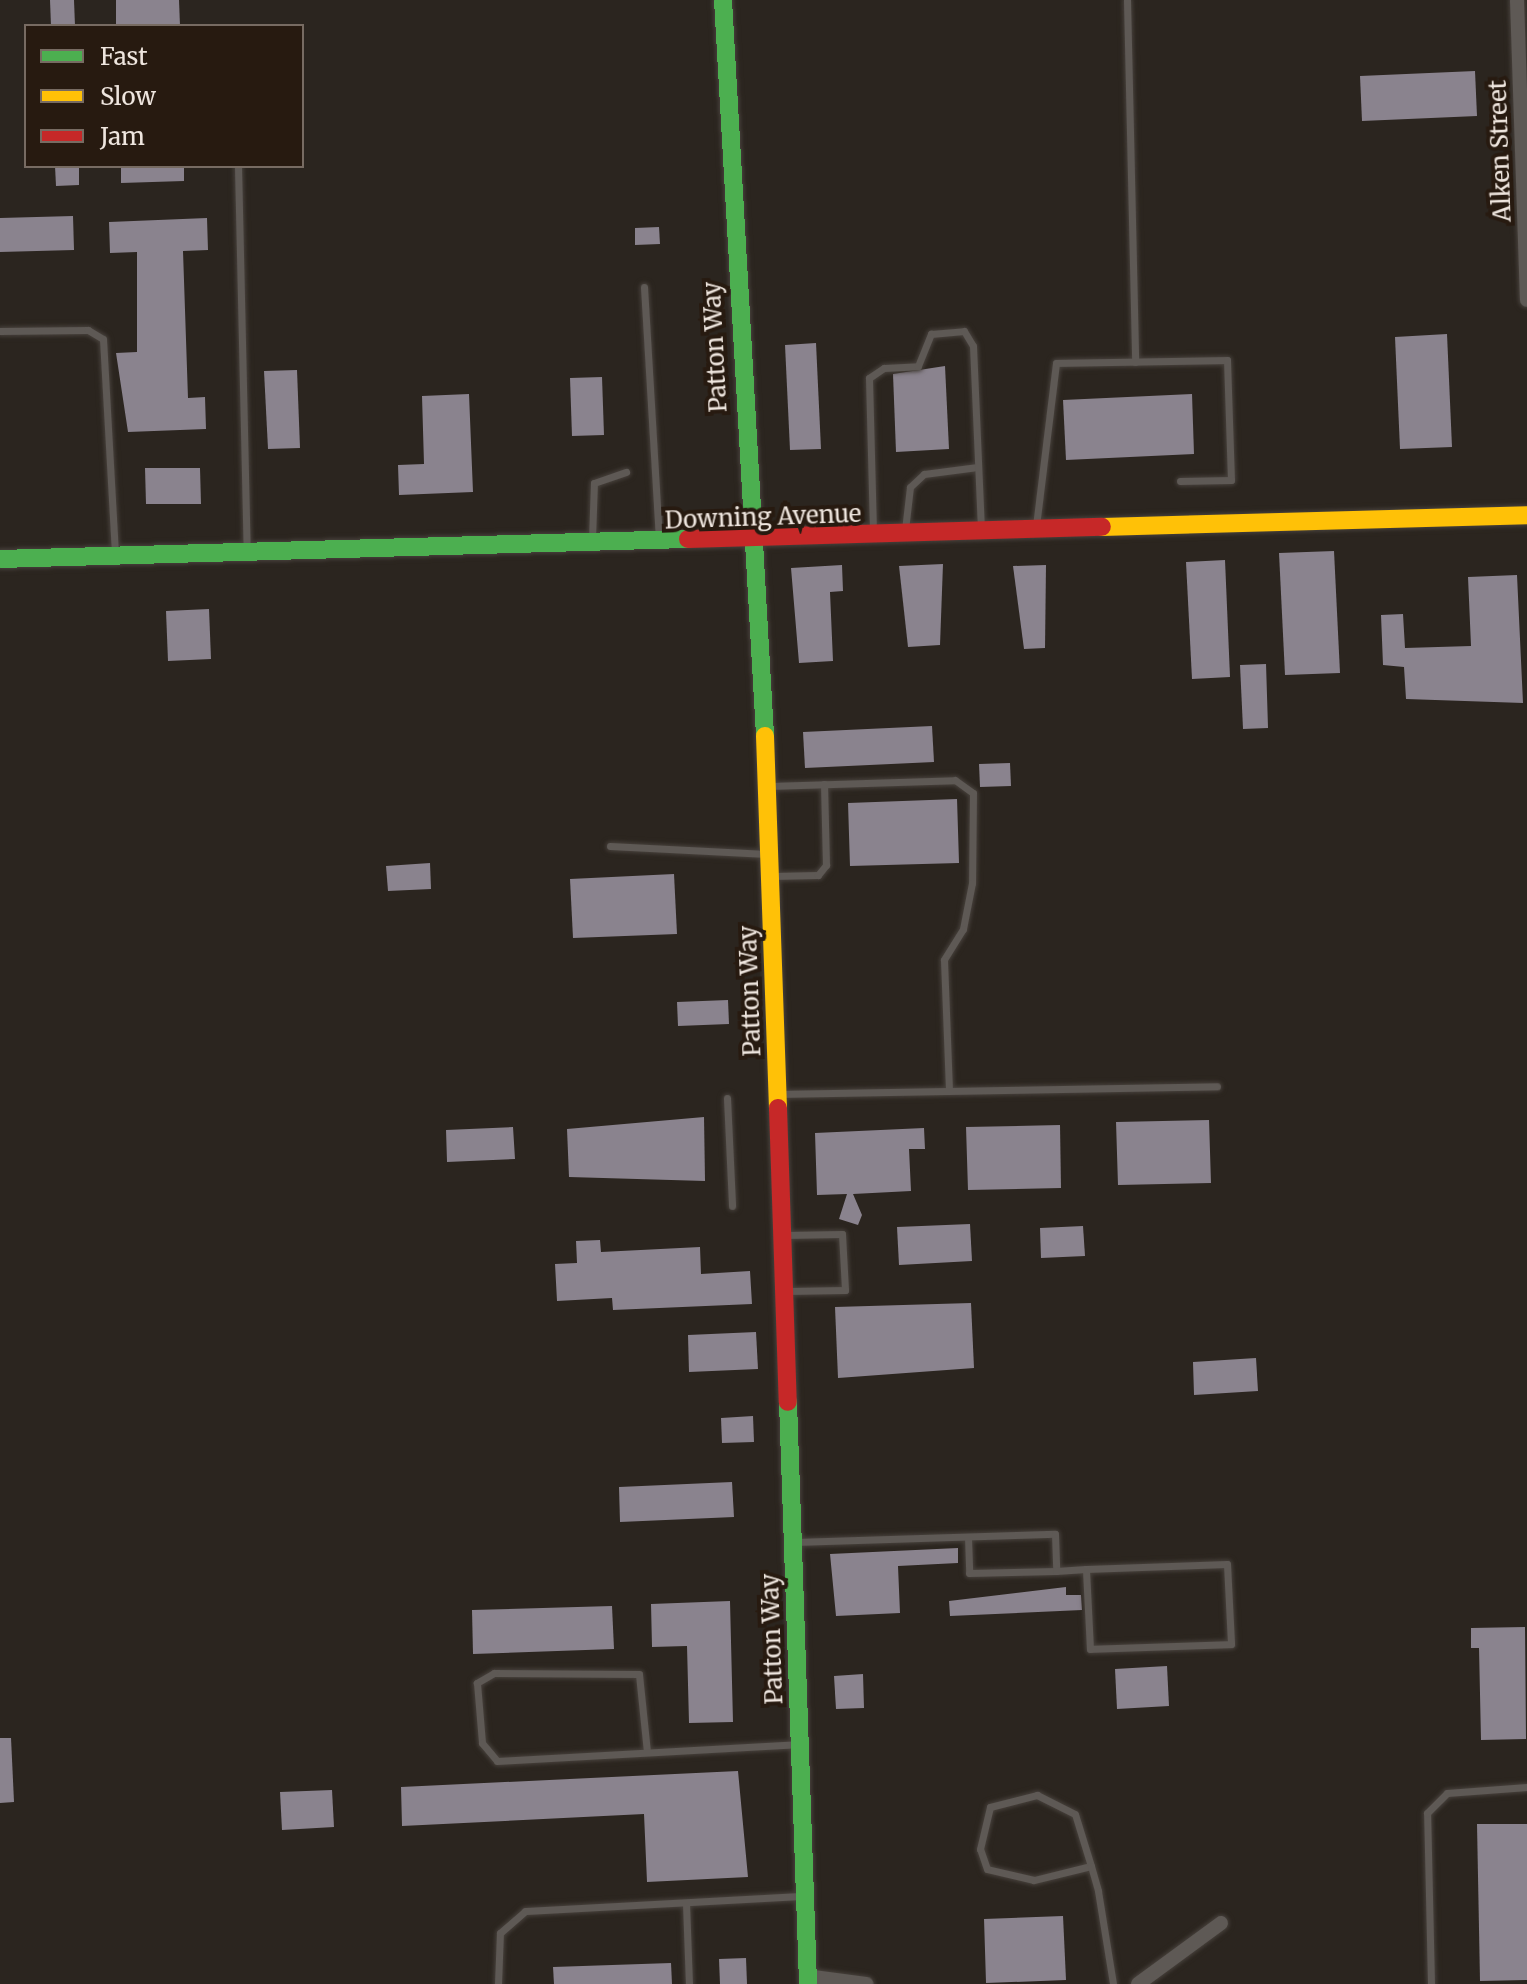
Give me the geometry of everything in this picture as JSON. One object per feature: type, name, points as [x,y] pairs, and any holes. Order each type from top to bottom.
[{"type":"street","name":"Patton Way","points":[[723,0],[747,521],[758,541],[808,1980]]},
{"type":"street","name":"Alken Street","points":[[1520,4],[1527,300]]},
{"type":"street","name":"Downing Avenue","points":[[0,559],[660,544],[1527,515]]},
{"type":"street","points":[[1138,1984],[1221,1923]]},
{"type":"street","points":[[808,1980],[866,1984]]},
{"type":"lane","points":[[1127,0],[1135,362]]},
{"type":"lane","points":[[238,168],[247,553]]},
{"type":"lane","points":[[644,287],[660,544]]},
{"type":"lane","points":[[0,331],[88,330],[103,339],[115,556]]},
{"type":"lane","points":[[873,537],[869,378],[884,368],[918,366],[931,334],[972,336],[981,534]]},
{"type":"lane","points":[[1036,532],[1056,363],[1227,360],[1231,480],[1180,481]]},
{"type":"lane","points":[[905,536],[910,487],[924,474],[978,467]]},
{"type":"lane","points":[[592,545],[594,483],[626,472]]},
{"type":"lane","points":[[767,786],[955,780],[973,793],[972,883],[963,929],[944,960],[949,1091]]},
{"type":"lane","points":[[770,876],[818,875],[826,865],[824,784]]},
{"type":"lane","points":[[610,846],[769,854]]},
{"type":"lane","points":[[777,1094],[1217,1086]]},
{"type":"lane","points":[[727,1098],[732,1206]]},
{"type":"lane","points":[[782,1235],[842,1234],[845,1290],[784,1292]]},
{"type":"lane","points":[[793,1542],[1055,1534],[1056,1571]]},
{"type":"lane","points":[[968,1537],[969,1573],[1227,1564],[1231,1644],[1090,1649],[1086,1569]]},
{"type":"lane","points":[[647,1752],[639,1674],[494,1673],[477,1683],[482,1743],[497,1761],[799,1744]]},
{"type":"lane","points":[[1431,1984],[1427,1813],[1447,1793],[1527,1787]]},
{"type":"lane","points":[[1091,1866],[1034,1880],[987,1869],[980,1849],[990,1807],[1005,1797],[1060,1800],[1075,1814],[1091,1866],[1113,1984]]},
{"type":"lane","points":[[498,1984],[500,1933],[525,1911],[805,1896]]},
{"type":"lane","points":[[686,1903],[689,1984]]},
{"type":"building","points":[[50,0],[74,0],[75,24],[51,24]]},
{"type":"building","points":[[116,0],[179,0],[180,24],[116,24]]},
{"type":"building","points":[[1475,71],[1477,116],[1362,121],[1360,76]]},
{"type":"building","points":[[55,168],[79,168],[79,185],[56,186]]},
{"type":"building","points":[[121,168],[184,168],[184,181],[121,183]]},
{"type":"building","points":[[73,216],[74,250],[0,252],[0,218]]},
{"type":"building","points":[[207,218],[208,250],[183,251],[188,398],[205,397],[206,429],[128,432],[116,353],[137,352],[137,252],[110,253],[109,222]]},
{"type":"building","points":[[659,227],[660,244],[635,245],[635,228]]},
{"type":"building","points":[[1447,334],[1452,447],[1400,449],[1395,337]]},
{"type":"building","points":[[816,343],[821,449],[790,450],[785,345]]},
{"type":"building","points":[[945,366],[949,449],[896,452],[893,374]]},
{"type":"building","points":[[297,370],[300,448],[268,449],[264,371]]},
{"type":"building","points":[[602,377],[604,435],[572,436],[570,378]]},
{"type":"building","points":[[469,394],[473,492],[399,495],[398,465],[424,464],[422,396]]},
{"type":"building","points":[[1192,394],[1194,454],[1066,460],[1063,400]]},
{"type":"building","points":[[145,468],[200,468],[201,504],[146,504]]},
{"type":"building","points":[[1334,551],[1340,673],[1285,675],[1279,553]]},
{"type":"building","points":[[1225,560],[1230,677],[1192,679],[1186,562]]},
{"type":"building","points":[[943,564],[940,645],[908,647],[899,566]]},
{"type":"building","points":[[842,565],[843,591],[830,592],[833,661],[799,663],[791,568]]},
{"type":"building","points":[[1046,565],[1045,648],[1024,649],[1013,566]]},
{"type":"building","points":[[1517,575],[1523,703],[1406,699],[1404,667],[1383,665],[1381,615],[1403,614],[1405,648],[1471,646],[1468,577]]},
{"type":"building","points":[[209,609],[211,659],[168,661],[166,611]]},
{"type":"building","points":[[1266,664],[1268,728],[1243,729],[1240,665]]},
{"type":"building","points":[[932,726],[934,762],[805,768],[803,732]]},
{"type":"building","points":[[1010,763],[1011,786],[980,787],[979,764]]},
{"type":"building","points":[[957,799],[959,863],[850,866],[848,803]]},
{"type":"building","points":[[430,863],[431,889],[388,891],[386,866]]},
{"type":"building","points":[[674,874],[677,934],[573,938],[570,879]]},
{"type":"building","points":[[728,1000],[729,1024],[678,1026],[677,1002]]},
{"type":"building","points":[[704,1117],[705,1181],[569,1177],[567,1129]]},
{"type":"building","points":[[1209,1120],[1211,1183],[1118,1185],[1116,1122]]},
{"type":"building","points":[[1060,1125],[1061,1188],[968,1190],[966,1127]]},
{"type":"building","points":[[513,1127],[515,1159],[447,1162],[446,1130]]},
{"type":"building","points":[[924,1128],[925,1149],[909,1149],[911,1191],[853,1194],[862,1215],[858,1225],[839,1219],[847,1194],[817,1195],[815,1133]]},
{"type":"building","points":[[970,1224],[972,1261],[899,1265],[897,1227]]},
{"type":"building","points":[[1083,1226],[1085,1256],[1041,1258],[1040,1228]]},
{"type":"building","points":[[600,1240],[601,1252],[700,1247],[701,1274],[750,1271],[752,1304],[613,1310],[612,1298],[557,1301],[555,1264],[577,1263],[576,1241]]},
{"type":"building","points":[[971,1303],[974,1368],[838,1378],[835,1307]]},
{"type":"building","points":[[756,1332],[758,1369],[689,1372],[688,1335]]},
{"type":"building","points":[[1256,1358],[1258,1391],[1194,1395],[1193,1362]]},
{"type":"building","points":[[753,1416],[754,1442],[722,1443],[721,1418]]},
{"type":"building","points":[[732,1482],[734,1517],[620,1522],[619,1487]]},
{"type":"building","points":[[958,1548],[958,1563],[898,1566],[900,1613],[836,1616],[830,1554]]},
{"type":"building","points":[[1066,1587],[1066,1595],[1081,1595],[1082,1610],[950,1616],[949,1601]]},
{"type":"building","points":[[730,1601],[733,1722],[689,1723],[687,1646],[652,1647],[651,1604]]},
{"type":"building","points":[[612,1606],[614,1649],[473,1654],[472,1610]]},
{"type":"building","points":[[1525,1627],[1526,1739],[1481,1740],[1479,1648],[1471,1648],[1471,1628]]},
{"type":"building","points":[[1167,1666],[1169,1706],[1117,1709],[1115,1669]]},
{"type":"building","points":[[863,1674],[864,1708],[836,1709],[834,1676]]},
{"type":"building","points":[[0,1738],[11,1738],[14,1802],[0,1803]]},
{"type":"building","points":[[738,1771],[748,1877],[647,1882],[644,1814],[402,1826],[401,1787]]},
{"type":"building","points":[[332,1790],[334,1827],[282,1830],[280,1792]]},
{"type":"building","points":[[1477,1824],[1527,1824],[1527,1980],[1480,1981]]},
{"type":"building","points":[[1063,1916],[1066,1980],[986,1983],[984,1919]]},
{"type":"building","points":[[746,1958],[747,1984],[720,1984],[719,1959]]},
{"type":"building","points":[[671,1963],[672,1984],[554,1984],[553,1967]]},
{"type":"traffic: fast","points":[[723,0],[765,736]]},
{"type":"traffic: fast","points":[[0,559],[688,539]]},
{"type":"traffic: fast","points":[[788,1402],[808,1984]]},
{"type":"traffic: slow","points":[[1102,527],[1527,515]]},
{"type":"traffic: slow","points":[[765,736],[778,1108]]},
{"type":"traffic: jam","points":[[688,539],[1102,527]]},
{"type":"traffic: jam","points":[[778,1108],[788,1402]]}]
